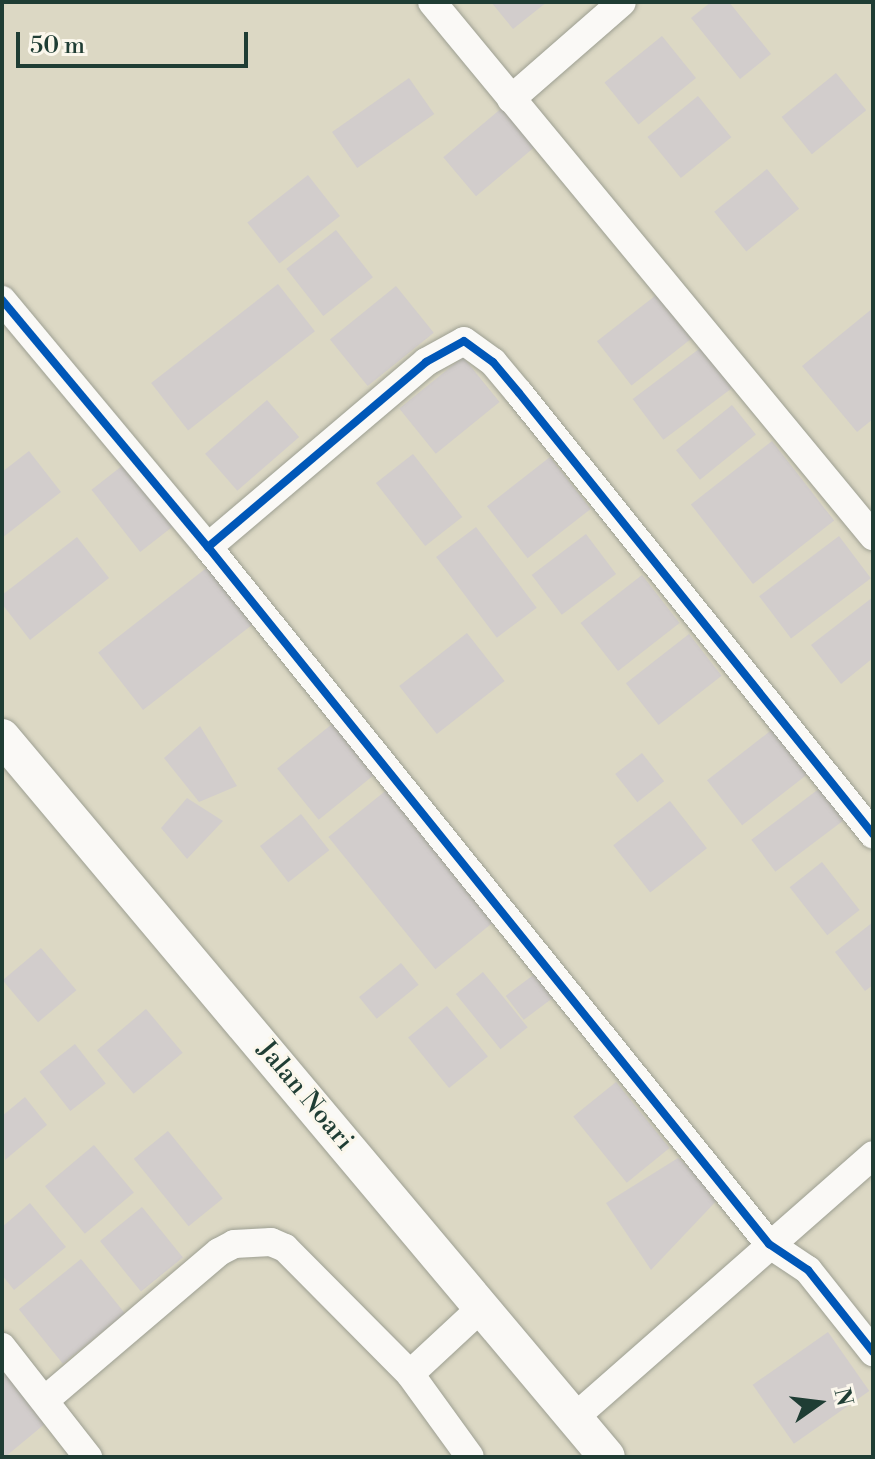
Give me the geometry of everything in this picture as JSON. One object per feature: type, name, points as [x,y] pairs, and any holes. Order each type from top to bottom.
[{"type":"street","points":[[432,2],[873,536]]},
{"type":"street","points":[[511,99],[622,2]]},
{"type":"street","points":[[2,300],[208,547],[769,1244],[808,1270],[873,1352]]},
{"type":"street","points":[[208,547],[426,362],[464,341],[510,383],[873,834]]},
{"type":"street","name":"Jalan Noari","points":[[7,752],[607,1457]]},
{"type":"street","points":[[574,1418],[873,1155]]},
{"type":"street","points":[[45,1400],[219,1252],[253,1241],[285,1248],[410,1374],[470,1457]]},
{"type":"street","points":[[410,1374],[482,1307]]},
{"type":"street","points":[[2,1347],[88,1457]]},
{"type":"building","points":[[491,2],[547,2],[513,29]]},
{"type":"building","points":[[711,2],[729,2],[771,54],[740,79],[691,18]]},
{"type":"building","points":[[662,36],[696,78],[638,125],[604,83]]},
{"type":"building","points":[[836,73],[866,110],[812,154],[782,117]]},
{"type":"building","points":[[409,78],[434,114],[357,168],[332,132]]},
{"type":"building","points":[[698,96],[731,137],[681,178],[647,137]]},
{"type":"building","points":[[503,107],[536,146],[476,196],[443,157]]},
{"type":"building","points":[[767,169],[799,209],[746,251],[714,212]]},
{"type":"building","points":[[308,175],[340,216],[279,263],[247,222]]},
{"type":"building","points":[[336,230],[373,277],[323,316],[286,269]]},
{"type":"building","points":[[278,284],[315,331],[188,430],[151,383]]},
{"type":"building","points":[[396,286],[434,333],[368,386],[330,339]]},
{"type":"building","points":[[660,292],[694,336],[631,385],[597,341]]},
{"type":"building","points":[[873,308],[873,419],[857,432],[802,366]]},
{"type":"building","points":[[703,346],[734,387],[663,440],[633,399]]},
{"type":"building","points":[[463,357],[500,402],[436,454],[399,409]]},
{"type":"building","points":[[267,400],[299,437],[237,491],[205,454]]},
{"type":"building","points":[[732,405],[756,435],[700,480],[676,450]]},
{"type":"building","points":[[772,441],[834,521],[753,584],[691,504]]},
{"type":"building","points":[[29,451],[61,492],[2,538],[2,472]]},
{"type":"building","points":[[413,454],[462,517],[425,546],[376,483]]},
{"type":"building","points":[[550,457],[591,509],[528,558],[487,506]]},
{"type":"building","points":[[127,462],[176,524],[140,552],[92,490]]},
{"type":"building","points":[[476,527],[537,608],[497,638],[436,557]]},
{"type":"building","points":[[586,534],[616,574],[562,615],[532,575]]},
{"type":"building","points":[[839,536],[871,578],[791,639],[759,596]]},
{"type":"building","points":[[77,537],[109,578],[30,640],[2,604],[2,595]]},
{"type":"building","points":[[214,562],[259,620],[143,710],[98,653]]},
{"type":"building","points":[[642,575],[680,623],[618,671],[581,623]]},
{"type":"building","points":[[873,597],[873,658],[841,684],[811,645]]},
{"type":"building","points":[[467,633],[505,681],[437,734],[399,686]]},
{"type":"building","points":[[689,634],[722,676],[659,725],[626,683]]},
{"type":"building","points":[[337,720],[379,771],[319,820],[277,768]]},
{"type":"building","points":[[200,726],[237,786],[199,802],[164,758]]},
{"type":"building","points":[[774,728],[809,773],[742,825],[707,780]]},
{"type":"building","points":[[642,753],[664,781],[637,802],[615,774]]},
{"type":"building","points":[[824,785],[848,817],[775,872],[751,840]]},
{"type":"building","points":[[389,788],[496,920],[435,969],[328,837]]},
{"type":"building","points":[[187,798],[223,821],[187,859],[161,828]]},
{"type":"building","points":[[670,801],[707,848],[650,893],[613,845]]},
{"type":"building","points":[[301,814],[329,850],[288,882],[260,846]]},
{"type":"building","points":[[822,862],[860,910],[827,935],[790,887]]},
{"type":"building","points":[[873,922],[873,985],[865,991],[835,952]]},
{"type":"building","points":[[41,948],[76,990],[38,1022],[3,980]]},
{"type":"building","points":[[401,963],[419,985],[377,1019],[359,997]]},
{"type":"building","points":[[540,970],[558,994],[524,1020],[506,996]]},
{"type":"building","points":[[483,972],[528,1027],[500,1049],[456,994]]},
{"type":"building","points":[[447,1006],[488,1057],[449,1088],[408,1037]]},
{"type":"building","points":[[146,1009],[183,1053],[134,1094],[97,1050]]},
{"type":"building","points":[[75,1044],[106,1083],[70,1111],[40,1072]]},
{"type":"building","points":[[616,1082],[669,1148],[627,1183],[573,1117]]},
{"type":"building","points":[[25,1097],[47,1125],[5,1160],[2,1116]]},
{"type":"building","points":[[168,1131],[223,1199],[189,1226],[134,1159]]},
{"type":"building","points":[[94,1145],[134,1192],[85,1234],[45,1186]]},
{"type":"building","points":[[678,1158],[722,1195],[651,1270],[606,1203]]},
{"type":"building","points":[[30,1203],[66,1247],[14,1290],[2,1275],[2,1227]]},
{"type":"building","points":[[142,1207],[183,1258],[141,1291],[100,1241]]},
{"type":"building","points":[[81,1259],[125,1313],[63,1364],[19,1309]]},
{"type":"building","points":[[828,1332],[869,1391],[794,1444],[753,1385]]},
{"type":"building","points":[[2,1368],[46,1423],[5,1457],[2,1457]]},
{"type":"cycle path","points":[[2,300],[208,547],[769,1244],[808,1270],[873,1352]]},
{"type":"cycle path","points":[[208,547],[426,362],[464,341],[493,362],[519,393],[873,834]]}]
